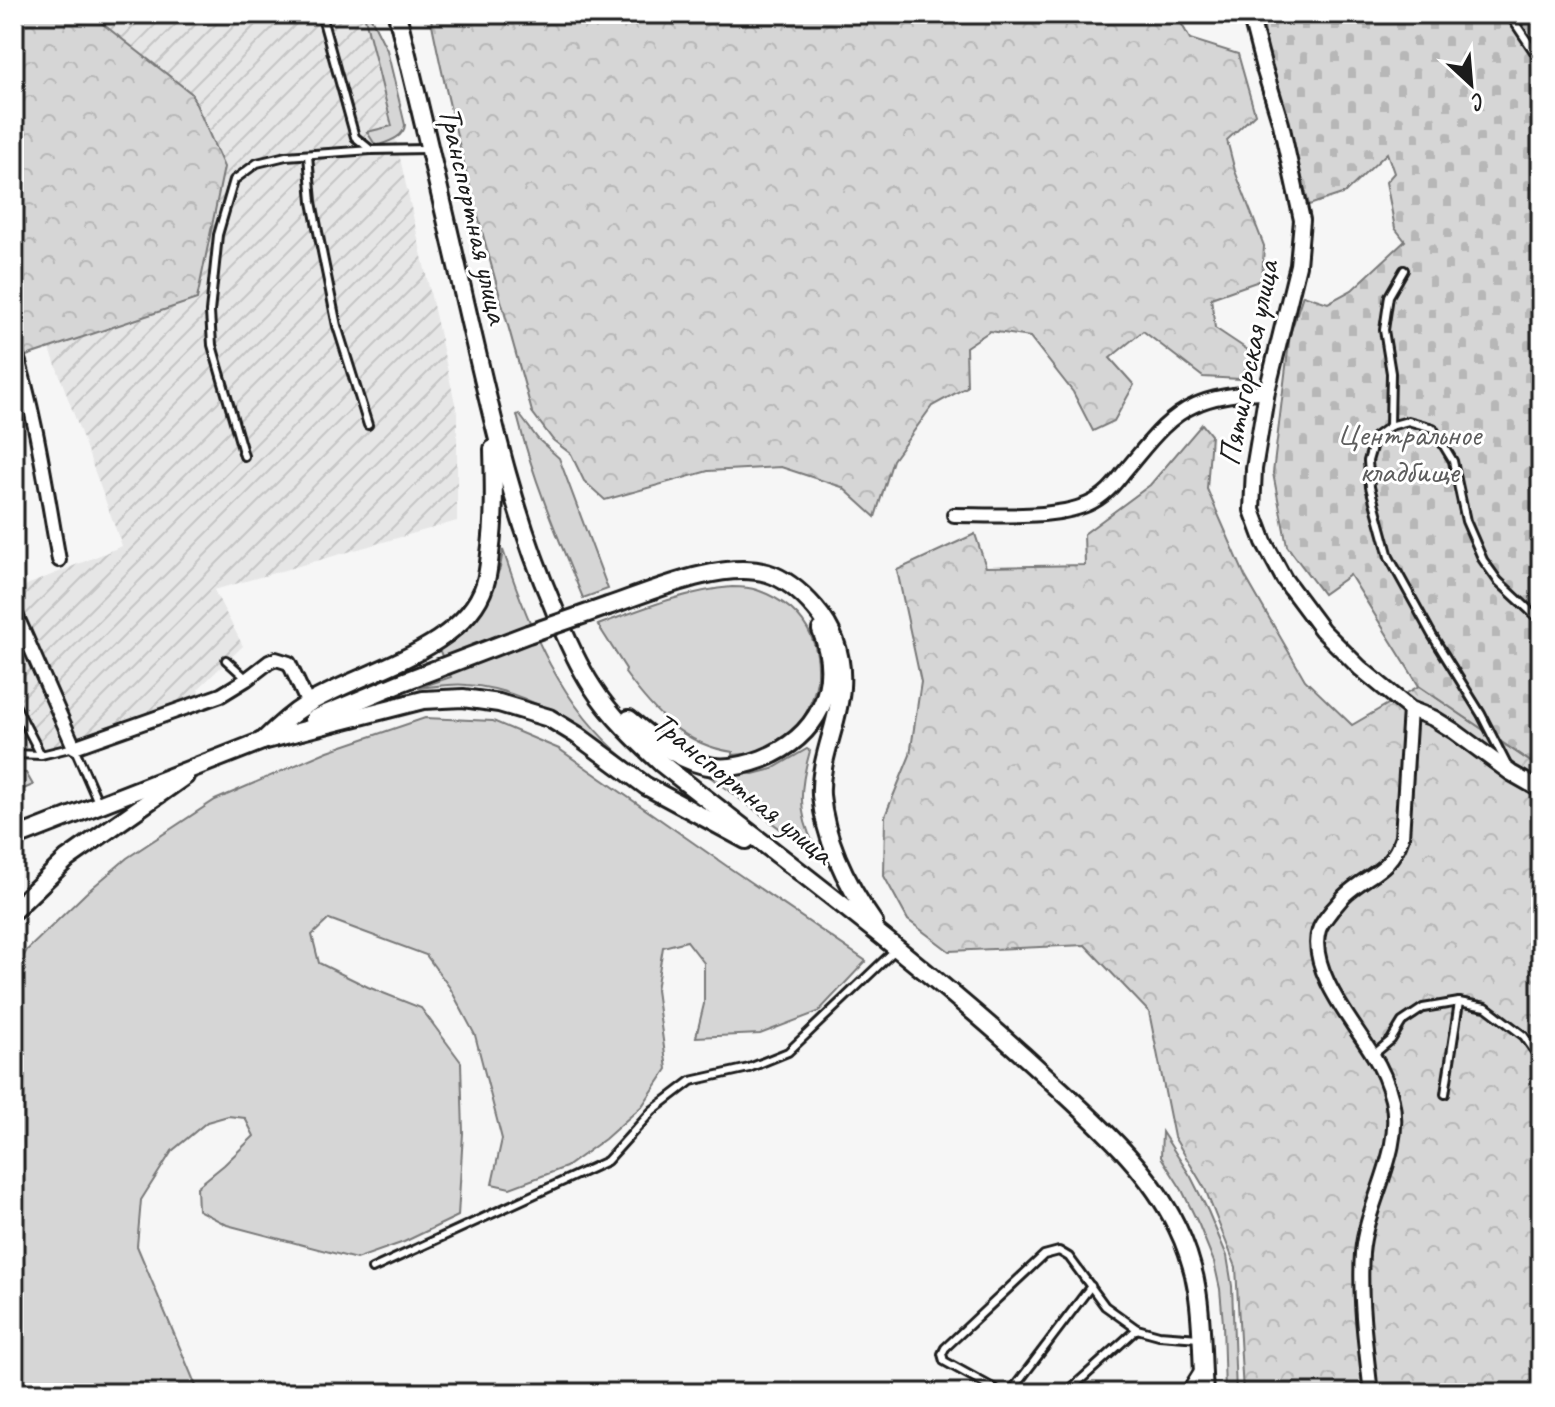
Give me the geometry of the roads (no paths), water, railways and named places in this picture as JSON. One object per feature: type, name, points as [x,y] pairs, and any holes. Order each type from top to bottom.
[{"type":"main road","name":"Транспортная улица","points":[[397,14],[514,503],[542,583],[571,651],[594,690],[632,735],[662,764],[891,942],[1018,1050],[1141,1170],[1164,1201],[1190,1258],[1201,1311],[1204,1393]]},
{"type":"main road","points":[[262,741],[308,704],[431,644],[457,627],[475,606],[485,584],[492,538],[493,423]]},
{"type":"main road","points":[[14,838],[528,634],[675,584],[725,570],[746,570],[767,573],[802,593],[822,616],[838,649],[841,689],[837,717],[826,753],[821,792],[827,830],[854,892],[891,942]]},
{"type":"main road","points":[[594,690],[655,740],[677,756],[694,763],[731,768],[772,755],[795,742],[809,727],[826,698],[830,680],[823,637],[802,593]]},
{"type":"main road","points":[[262,741],[423,700],[463,698],[499,703],[549,718],[646,786],[784,861]]},
{"type":"main road","points":[[14,910],[67,859],[202,764]]},
{"type":"street","name":"Пятигорская улица","points":[[1250,14],[1281,124],[1302,220],[1298,265],[1267,391],[1254,469],[1252,510],[1264,542],[1284,579],[1322,630],[1360,668],[1410,709],[1433,718],[1511,773],[1541,790]]},
{"type":"street","points":[[14,346],[38,445],[59,560]]},
{"type":"street","points":[[954,515],[1017,515],[1066,510],[1088,504],[1108,492],[1164,425],[1192,406],[1209,399],[1267,391]]},
{"type":"street","points":[[14,611],[74,747],[221,695],[269,662],[283,660],[289,663],[308,704]]},
{"type":"street","points":[[1371,1393],[1362,1252],[1393,1142],[1395,1121],[1385,1077],[1336,1000],[1321,964],[1317,942],[1319,929],[1345,895],[1380,871],[1397,852],[1402,837],[1410,709]]},
{"type":"lane","points":[[321,14],[355,137],[371,150]]},
{"type":"lane","points":[[1509,14],[1541,62]]},
{"type":"lane","points":[[244,456],[212,345],[210,312],[218,235],[234,180],[257,163],[286,156],[430,149]]},
{"type":"lane","points":[[308,155],[312,202],[337,326],[368,425]]},
{"type":"lane","points":[[1390,426],[1391,373],[1384,330],[1389,296],[1404,270]]},
{"type":"lane","points":[[1511,773],[1481,714],[1389,557],[1370,487],[1368,461],[1375,437],[1390,426],[1408,421],[1433,428],[1453,461],[1466,521],[1483,560],[1498,581],[1541,621]]},
{"type":"lane","points":[[226,660],[247,679]]},
{"type":"lane","points":[[14,703],[41,755]]},
{"type":"lane","points":[[14,754],[41,755],[74,747],[99,804]]},
{"type":"lane","points":[[372,1269],[607,1161],[653,1110],[691,1081],[749,1068],[788,1052],[891,942]]},
{"type":"lane","points":[[1373,1055],[1391,1040],[1402,1022],[1423,1008],[1459,1002],[1486,1007],[1524,1036],[1541,1060]]},
{"type":"lane","points":[[1445,1094],[1459,1002]]},
{"type":"lane","points":[[1002,1393],[944,1361],[942,1354],[1044,1255],[1059,1251],[1069,1257],[1105,1306],[1137,1329],[1159,1335],[1202,1338]]},
{"type":"lane","points":[[1010,1393],[1091,1286]]},
{"type":"lane","points":[[1066,1393],[1137,1329]]},
{"type":"lane","points":[[1184,1393],[1202,1364]]},
{"type":"park label","name":"Центральное кладбище","points":[[1409,452]]}]
